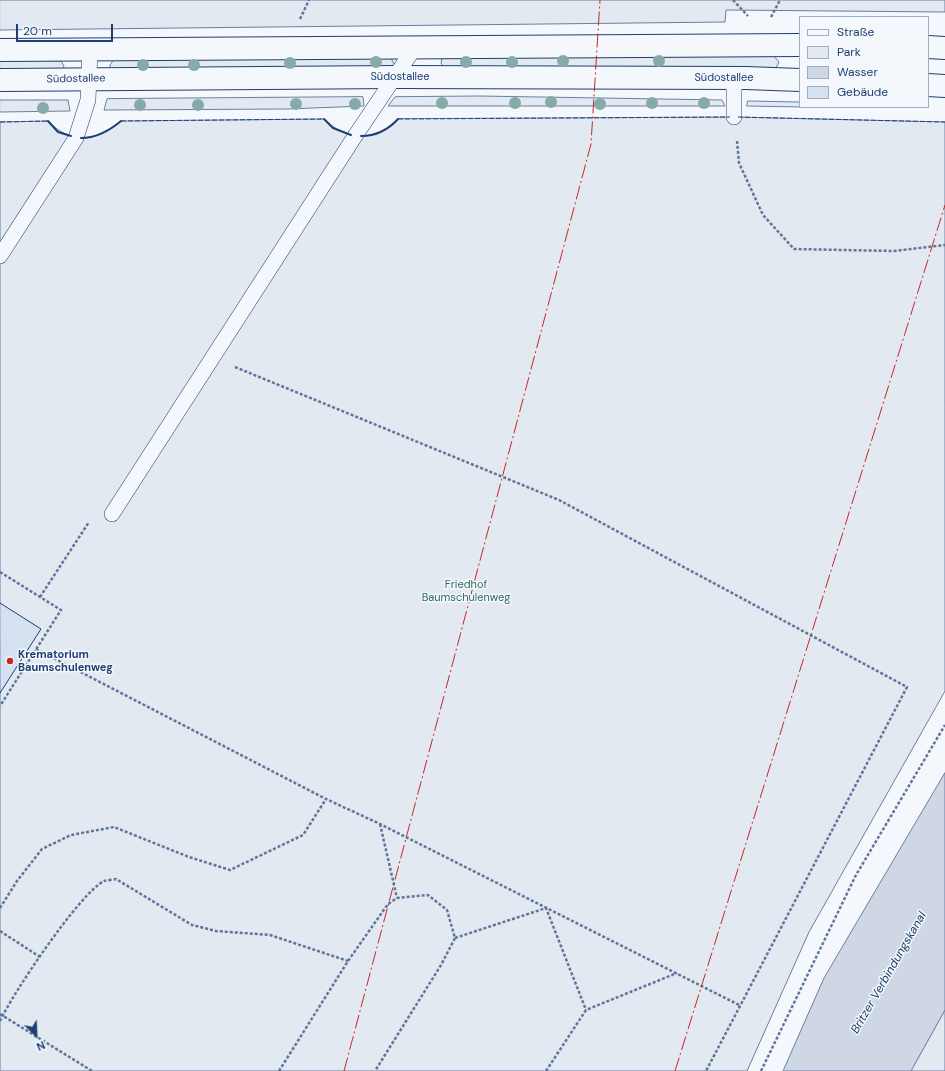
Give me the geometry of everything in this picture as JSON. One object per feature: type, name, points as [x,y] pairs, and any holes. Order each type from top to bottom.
[{"type":"main road","points":[[0,50],[415,46],[799,45]]},
{"type":"main road","points":[[929,47],[945,48]]},
{"type":"main road","name":"Südostallee","points":[[0,80],[394,77],[734,78],[799,80]]},
{"type":"main road","points":[[929,85],[945,86]]},
{"type":"lane","points":[[112,514],[415,46]]},
{"type":"lane","points":[[0,256],[76,138],[88,100],[90,49]]},
{"type":"lane","points":[[734,78],[734,117]]},
{"type":"path","points":[[299,20],[309,0]]},
{"type":"path","points":[[733,0],[748,16]]},
{"type":"path","points":[[774,10],[780,0]]},
{"type":"path","points":[[734,117],[739,163],[763,215],[794,250],[894,251],[945,245]]},
{"type":"path","points":[[214,358],[559,500],[907,687],[706,1071]]},
{"type":"path","points":[[40,597],[92,517]]},
{"type":"path","points":[[0,572],[61,610],[0,706]]},
{"type":"path","points":[[36,649],[326,799],[380,824],[739,1006]]},
{"type":"path","points":[[761,1071],[856,874],[945,725]]},
{"type":"path","points":[[0,908],[17,881],[42,849],[71,835],[114,827],[230,870],[303,835],[326,799]]},
{"type":"path","points":[[380,824],[398,898]]},
{"type":"path","points":[[0,1021],[1,1015],[79,903],[104,881],[116,879],[192,925],[216,930],[270,935],[348,961]]},
{"type":"path","points":[[278,1071],[348,961],[388,904],[398,898],[428,895],[447,910],[455,938],[441,965],[375,1071]]},
{"type":"path","points":[[455,938],[546,908]]},
{"type":"path","points":[[546,908],[586,1010]]},
{"type":"path","points":[[0,931],[40,957]]},
{"type":"path","points":[[546,1071],[586,1010],[677,974]]},
{"type":"path","points":[[1,1015],[92,1071]]},
{"type":"green space","points":[[0,0],[945,0],[945,12],[726,10],[725,22],[0,30]]},
{"type":"green space","points":[[774,56],[779,62],[776,68],[444,69],[441,63],[442,58]]},
{"type":"green space","points":[[391,58],[394,64],[393,67],[110,69],[110,65],[114,59]]},
{"type":"green space","points":[[0,59],[61,61],[64,66],[62,70],[0,73]]},
{"type":"green space","points":[[479,96],[722,100],[725,106],[388,106],[395,97]]},
{"type":"green space","points":[[363,97],[364,106],[287,109],[104,110],[107,99]]},
{"type":"green space","points":[[0,100],[68,100],[70,111],[0,112]]},
{"type":"green space","points":[[748,101],[799,102],[799,107],[747,106]]},
{"type":"green space","name":"Friedhof Baumschulenweg","points":[[734,117],[945,122],[945,691],[809,932],[747,1071],[0,1071],[0,122],[48,121],[57,129],[66,134],[84,138],[93,137],[103,133],[121,121],[324,119],[342,132],[361,136],[381,132],[390,127],[398,119]]},
{"type":"green space","points":[[945,1010],[945,1071],[911,1071]]},
{"type":"water","name":"Britzer Verbindungskanal","points":[[945,773],[945,1010],[911,1071],[783,1071],[824,978]]},
{"type":"building","name":"Krematorium Baumschulenweg","points":[[0,603],[41,629],[0,693]]},
{"type":"fence","points":[[398,119],[730,117]]},
{"type":"fence","points":[[738,117],[945,122]]},
{"type":"fence","points":[[121,121],[324,119]]},
{"type":"fence","points":[[0,122],[48,121]]},
{"type":"wall","points":[[324,119],[333,128],[351,135]]},
{"type":"wall","points":[[361,136],[381,132],[398,119]]},
{"type":"wall","points":[[48,121],[58,132],[71,136]]},
{"type":"wall","points":[[81,138],[92,137],[102,133],[121,121]]},
{"type":"power","points":[[344,1071],[591,144],[600,0]]},
{"type":"power","points":[[675,1071],[945,205]]},
{"type":"place","name":"Krematorium Baumschulenweg","points":[[10,661]]}]
